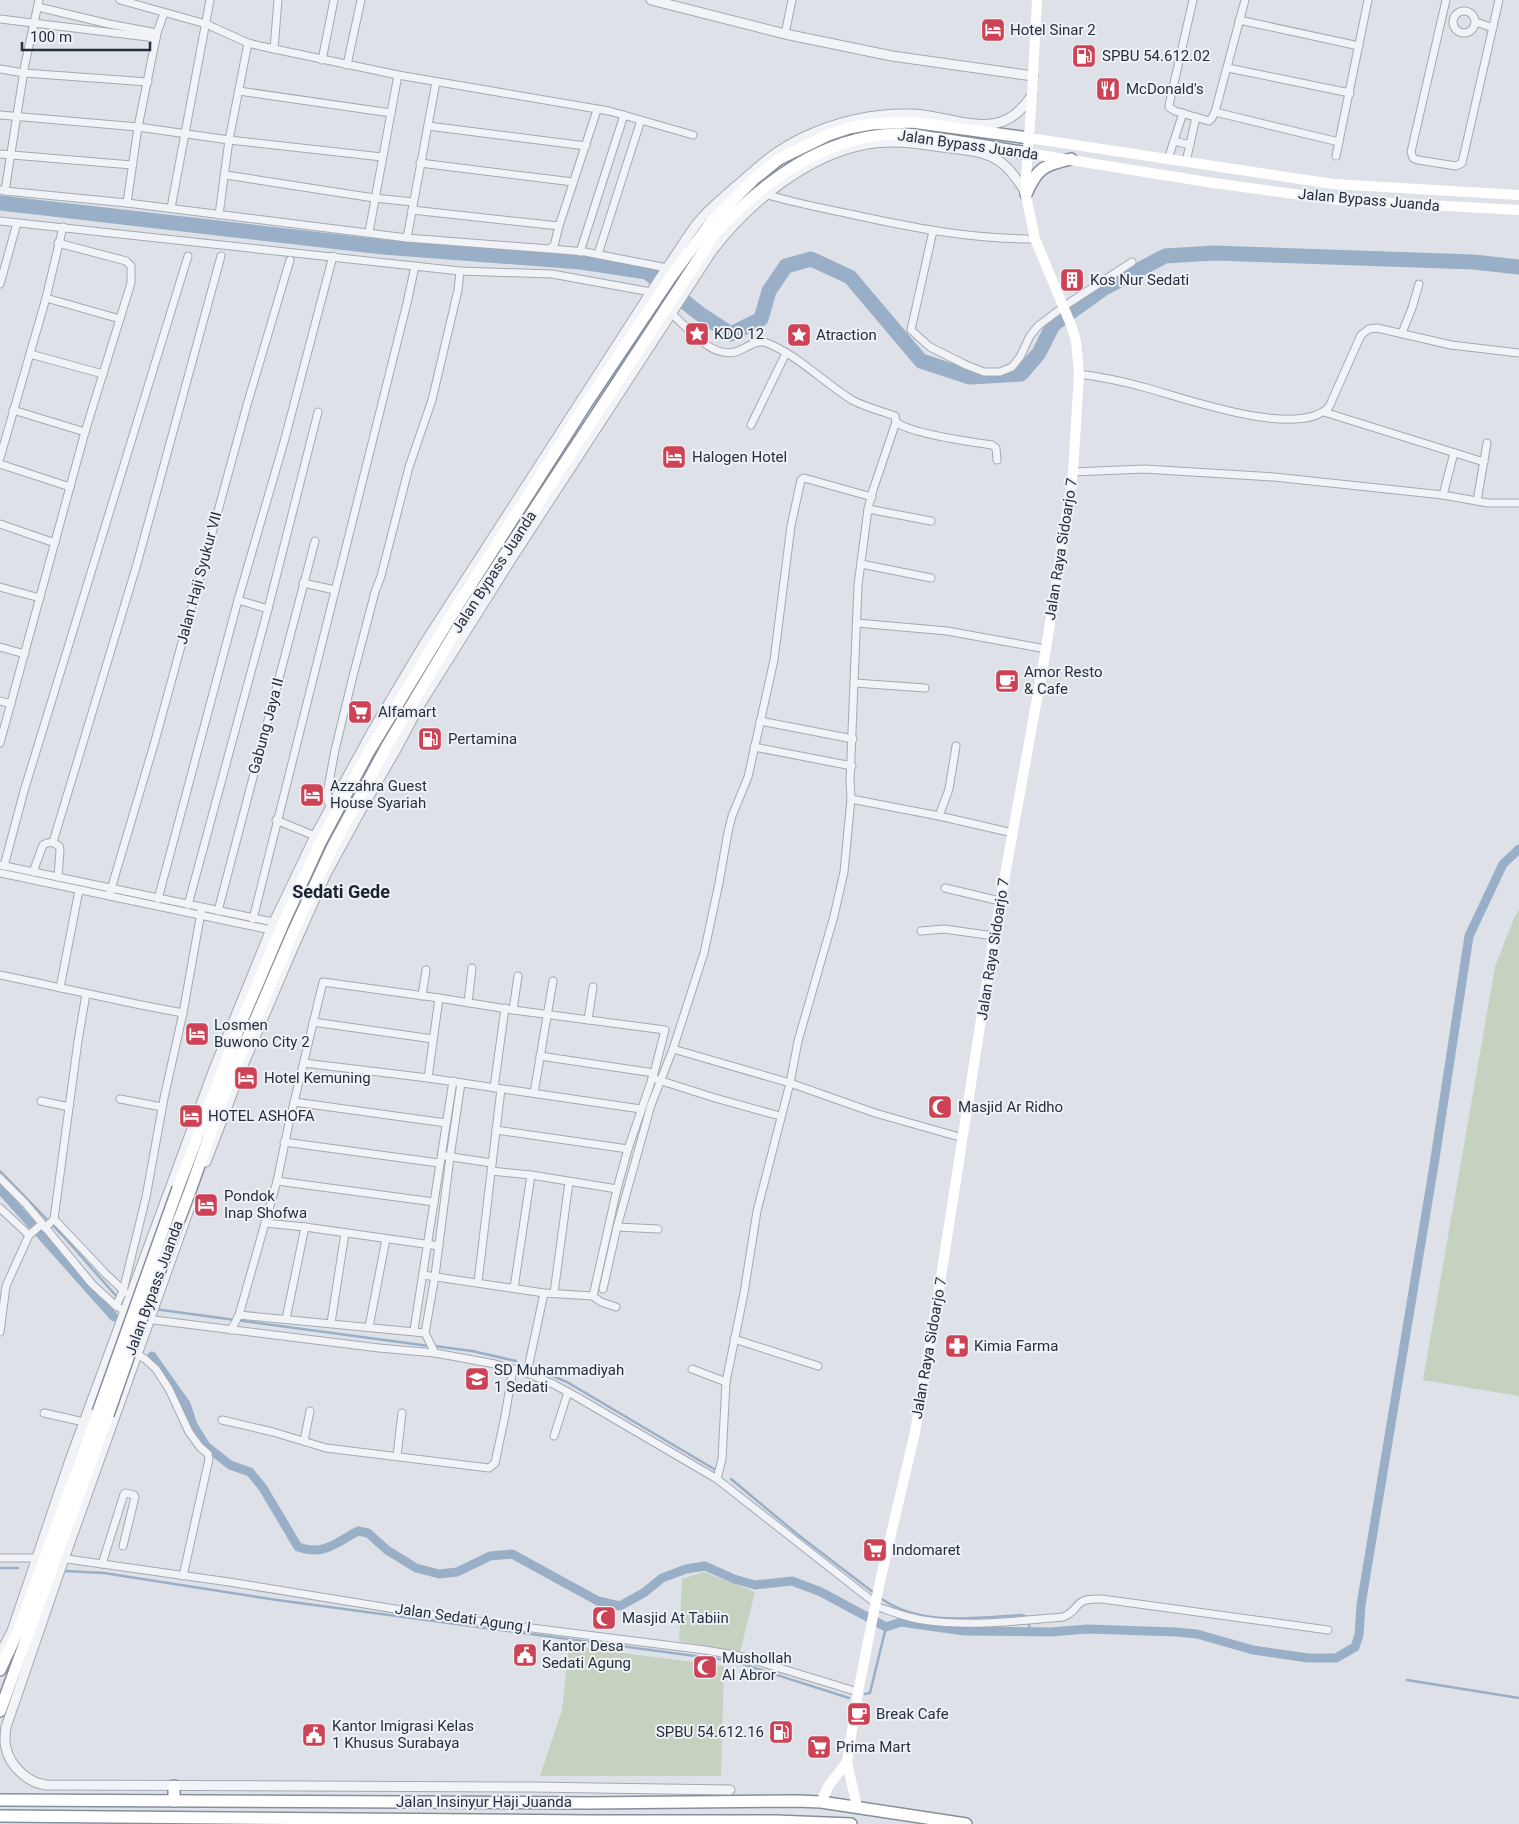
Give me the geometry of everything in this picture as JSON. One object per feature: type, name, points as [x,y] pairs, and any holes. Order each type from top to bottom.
[{"type":"highway","name":"Jalan Bypass Juanda","points":[[181,1184],[203,1162],[241,1062],[287,954],[294,930],[333,846],[465,606],[507,521],[667,272],[712,221],[754,179],[779,159],[788,149],[849,128],[871,124],[924,120],[1029,138]]},
{"type":"highway","name":"Jalan Bypass Juanda","points":[[0,1711],[48,1564],[103,1414],[181,1184],[189,1146],[276,926],[371,747],[465,606],[521,538],[672,309],[716,232],[738,210],[769,191],[796,164],[820,151],[847,141],[870,136],[907,134],[1027,153]]},
{"type":"highway","points":[[1025,192],[1038,171],[1045,166],[1071,159]]},
{"type":"highway","name":"Jalan Bypass Juanda","points":[[0,1670],[48,1564],[57,1511],[103,1414]]},
{"type":"highway","points":[[174,1786],[174,1801]]},
{"type":"highway","name":"Jalan Insinyur Haji Juanda","points":[[0,1800],[588,1803],[821,1802],[966,1824]]},
{"type":"highway","points":[[588,1803],[588,1821]]},
{"type":"highway","name":"Jalan Insinyur Haji Juanda","points":[[0,1816],[16,1820],[588,1821],[851,1824]]},
{"type":"main road","name":"Jalan Raya Sidoarjo 7","points":[[857,1807],[847,1762],[858,1692],[879,1586],[896,1520],[915,1432],[994,936],[1046,649],[1074,472],[1079,374],[1076,340],[1035,239],[1025,192],[1037,0]]},
{"type":"main road","name":"Jalan Bypass Juanda","points":[[1029,138],[1342,185],[1519,195]]},
{"type":"main road","name":"Jalan Bypass Juanda","points":[[1027,153],[1338,200],[1519,210]]},
{"type":"main road","points":[[821,1802],[828,1785],[847,1762]]},
{"type":"street","points":[[120,0],[206,24],[248,43],[398,75],[505,92],[624,115],[693,135]]},
{"type":"street","points":[[171,208],[210,0]]},
{"type":"street","points":[[274,49],[278,0]]},
{"type":"street","points":[[322,60],[334,0]]},
{"type":"street","points":[[348,65],[362,0]]},
{"type":"street","points":[[651,0],[784,34],[892,56],[1033,76]]},
{"type":"street","points":[[784,34],[792,0]]},
{"type":"street","points":[[1193,0],[1169,105],[1172,110],[1208,121],[1215,112],[1245,0]]},
{"type":"street","points":[[1336,156],[1368,0]]},
{"type":"street","points":[[1446,0],[1411,152],[1413,158],[1418,160],[1456,166],[1462,163],[1499,0]]},
{"type":"street","points":[[157,36],[38,3],[24,73],[12,155],[3,190],[171,208],[407,238],[598,254],[667,272]]},
{"type":"street","points":[[1476,22],[1472,30],[1463,32],[1456,28],[1454,20],[1457,13],[1466,11],[1472,14],[1476,22],[1493,28]]},
{"type":"street","points":[[127,203],[138,127],[157,36],[164,13]]},
{"type":"street","points":[[1443,17],[1454,20]]},
{"type":"street","points":[[0,19],[157,36]]},
{"type":"street","points":[[1239,20],[1359,46]]},
{"type":"street","points":[[219,215],[226,175],[229,140],[248,43]]},
{"type":"street","points":[[1228,68],[1350,93]]},
{"type":"street","points":[[0,69],[24,73],[148,82]]},
{"type":"street","points":[[369,232],[398,75]]},
{"type":"street","points":[[407,238],[436,82]]},
{"type":"street","points":[[239,91],[391,113]]},
{"type":"street","points":[[924,120],[974,125],[999,123],[1006,121],[1024,108],[1032,95]]},
{"type":"street","points":[[551,249],[554,246],[597,110]]},
{"type":"street","points":[[1215,112],[1339,142]]},
{"type":"street","points":[[1168,159],[1183,113]]},
{"type":"street","points":[[0,115],[138,127],[229,140],[382,157]]},
{"type":"street","points":[[580,252],[624,115]]},
{"type":"street","points":[[1186,162],[1196,118]]},
{"type":"street","points":[[598,254],[641,120]]},
{"type":"street","points":[[428,126],[586,146]]},
{"type":"street","points":[[1174,141],[1190,145]]},
{"type":"street","points":[[769,191],[804,168],[836,153],[862,145],[894,142],[930,145],[986,154],[1003,163],[1025,192]]},
{"type":"street","points":[[0,154],[132,165]]},
{"type":"street","points":[[420,163],[573,182]]},
{"type":"street","points":[[226,175],[374,198],[413,202]]},
{"type":"street","points":[[769,191],[898,225],[955,235],[1001,239],[1035,239]]},
{"type":"street","points":[[412,210],[559,226]]},
{"type":"street","points":[[0,221],[460,271],[552,274],[654,294]]},
{"type":"street","points":[[0,284],[18,223]]},
{"type":"street","points":[[0,458],[46,298],[63,227]]},
{"type":"street","points":[[933,231],[911,330],[930,347],[984,372],[1000,372],[1012,367],[1020,357],[1034,331],[1132,262]]},
{"type":"street","points":[[0,743],[85,432],[131,283],[132,272],[130,263],[126,260],[58,243]]},
{"type":"street","points":[[1,868],[188,256]]},
{"type":"street","points":[[53,842],[137,564],[221,256]]},
{"type":"street","points":[[158,899],[238,600],[284,442],[333,256]]},
{"type":"street","name":"Jalan Haji Syukur VII","points":[[110,892],[155,741],[247,405],[290,260]]},
{"type":"street","points":[[253,918],[415,266]]},
{"type":"street","points":[[332,807],[328,802],[327,793],[335,750],[409,467],[432,400],[458,290],[460,271]]},
{"type":"street","points":[[1402,333],[1419,284]]},
{"type":"street","points":[[46,298],[120,319]]},
{"type":"street","points":[[672,309],[707,345],[720,352],[735,352],[760,341],[804,364],[854,400],[895,416],[896,422],[868,509],[861,564],[856,623],[851,799],[844,872],[834,916],[800,1032],[790,1083],[757,1211],[744,1293],[726,1382],[722,1459],[717,1479]]},
{"type":"street","points":[[1079,374],[1142,386],[1235,414],[1294,419],[1324,412],[1330,407],[1361,335],[1372,328],[1451,345],[1519,353]]},
{"type":"street","points":[[751,425],[786,353]]},
{"type":"street","points":[[30,354],[103,374]]},
{"type":"street","points":[[13,410],[85,432]]},
{"type":"street","points":[[188,905],[268,609],[318,412]]},
{"type":"street","points":[[1324,412],[1484,462]]},
{"type":"street","points":[[896,422],[903,427],[951,439],[992,445],[996,448],[997,460]]},
{"type":"street","points":[[1478,500],[1487,443]]},
{"type":"street","points":[[1443,495],[1454,453]]},
{"type":"street","points":[[0,464],[70,487]]},
{"type":"street","points":[[1074,472],[1144,469],[1265,476],[1443,495],[1488,503],[1519,503]]},
{"type":"street","points":[[604,1289],[617,1227],[651,1105],[662,1082],[704,953],[720,883],[732,816],[748,777],[774,660],[791,526],[801,480],[804,478],[872,497]]},
{"type":"street","points":[[868,509],[931,521]]},
{"type":"street","points":[[0,524],[55,543]]},
{"type":"street","name":"Gabung Jaya II","points":[[218,911],[314,541]]},
{"type":"street","points":[[861,564],[931,578]]},
{"type":"street","points":[[304,584],[335,590]]},
{"type":"street","points":[[0,587],[40,598]]},
{"type":"street","points":[[238,600],[268,609]]},
{"type":"street","points":[[276,926],[315,836],[373,730],[424,644],[465,606]]},
{"type":"street","points":[[287,954],[326,874],[421,703],[465,606]]},
{"type":"street","points":[[856,623],[947,631],[1046,649]]},
{"type":"street","points":[[0,647],[24,654]]},
{"type":"street","points":[[855,683],[924,688]]},
{"type":"street","points":[[0,701],[11,704]]},
{"type":"street","points":[[760,722],[853,739]]},
{"type":"street","points":[[939,816],[949,789],[956,746]]},
{"type":"street","points":[[754,747],[852,766]]},
{"type":"street","points":[[851,799],[1013,833]]},
{"type":"street","points":[[276,820],[315,836]]},
{"type":"street","points":[[33,872],[43,845],[46,842],[53,842],[59,846],[60,850],[58,876]]},
{"type":"street","points":[[1,868],[58,876],[110,892],[294,930]]},
{"type":"street","points":[[1,868],[79,890],[110,892],[158,899],[188,905],[201,911],[218,911],[253,918],[276,926]]},
{"type":"street","points":[[945,888],[1000,901]]},
{"type":"street","points":[[60,988],[79,890]]},
{"type":"street","points":[[57,1511],[124,1300],[146,1197],[162,1107],[183,1013],[201,911]]},
{"type":"street","points":[[921,931],[944,929],[994,936]]},
{"type":"street","points":[[468,1003],[472,968]]},
{"type":"street","points":[[422,996],[426,970]]},
{"type":"street","points":[[0,975],[183,1013]]},
{"type":"street","points":[[478,1282],[496,1130],[498,1088],[509,1009],[518,976]]},
{"type":"street","points":[[534,1093],[553,981]]},
{"type":"street","points":[[235,1322],[277,1181],[284,1142],[323,982],[547,1015],[665,1030],[653,1075],[628,1149],[617,1189],[593,1296]]},
{"type":"street","points":[[588,1020],[593,987]]},
{"type":"street","points":[[86,994],[69,1107],[47,1224],[92,1284],[152,1313],[235,1322],[434,1350],[527,1373],[568,1392],[717,1479],[875,1605],[921,1620],[961,1624],[1066,1616],[1078,1603],[1087,1598],[1328,1630]]},
{"type":"street","points":[[428,1078],[439,998]]},
{"type":"street","points":[[313,1022],[433,1039]]},
{"type":"street","points":[[673,1049],[790,1083],[875,1112],[963,1138]]},
{"type":"street","points":[[540,1056],[653,1075],[662,1082],[780,1116]]},
{"type":"street","points":[[304,1063],[453,1081],[641,1109]]},
{"type":"street","points":[[414,1330],[453,1081]]},
{"type":"street","points":[[434,1350],[427,1335],[461,1083]]},
{"type":"street","points":[[120,1099],[162,1107]]},
{"type":"street","points":[[41,1101],[69,1107]]},
{"type":"street","points":[[294,1102],[446,1123]]},
{"type":"street","points":[[496,1130],[628,1149]]},
{"type":"street","points":[[284,1142],[440,1159],[450,1157],[492,1163]]},
{"type":"street","points":[[0,1654],[48,1564],[137,1354],[203,1162]]},
{"type":"street","points":[[491,1171],[531,1175],[617,1189]]},
{"type":"street","points":[[514,1288],[531,1175]]},
{"type":"street","points":[[0,1178],[47,1224],[104,1273],[124,1300]]},
{"type":"street","points":[[277,1181],[434,1202]]},
{"type":"street","points":[[554,1293],[569,1182]]},
{"type":"street","points":[[124,1300],[181,1184]]},
{"type":"street","points":[[0,1208],[30,1234]]},
{"type":"street","points":[[265,1223],[346,1232],[439,1246]]},
{"type":"street","points":[[0,1332],[3,1285],[30,1234],[47,1224]]},
{"type":"street","points":[[286,1319],[305,1227]]},
{"type":"street","points":[[617,1227],[658,1229]]},
{"type":"street","points":[[331,1323],[346,1232]]},
{"type":"street","points":[[369,1327],[386,1239]]},
{"type":"street","points":[[423,1274],[544,1293],[593,1296],[601,1302],[616,1308]]},
{"type":"street","points":[[527,1373],[544,1293]]},
{"type":"street","points":[[235,1322],[286,1319],[414,1330],[427,1335]]},
{"type":"street","points":[[734,1339],[818,1366]]},
{"type":"street","points":[[137,1354],[156,1369],[170,1389],[189,1432],[200,1448],[208,1454],[209,1459],[183,1576]]},
{"type":"street","points":[[222,1420],[326,1448],[486,1468],[496,1463],[513,1369]]},
{"type":"street","points":[[692,1369],[726,1382]]},
{"type":"street","points":[[554,1436],[568,1392]]},
{"type":"street","points":[[304,1441],[310,1411]]},
{"type":"street","points":[[44,1412],[84,1422]]},
{"type":"street","points":[[397,1456],[402,1412]]},
{"type":"street","points":[[102,1564],[126,1492],[136,1497],[122,1546]]},
{"type":"street","name":"Jalan Sedati Agung I","points":[[0,1558],[48,1564],[102,1564],[438,1616],[705,1650],[740,1656],[858,1692]]},
{"type":"street","name":"Jalan Insinyur Haji Juanda","points":[[48,1564],[6,1727],[6,1748],[14,1765],[31,1780],[40,1785],[531,1787],[730,1790]]},
{"type":"green space","points":[[1519,910],[1519,1396],[1423,1380],[1495,967],[1514,918]]},
{"type":"green space","points":[[704,1572],[755,1592],[740,1652],[679,1641],[682,1579]]},
{"type":"green space","points":[[569,1646],[724,1666],[721,1776],[540,1776],[562,1710]]},
{"type":"waterway","points":[[0,203],[383,247],[581,262],[647,272],[700,314],[731,334],[761,319],[769,291],[786,266],[811,259],[850,277],[921,361],[970,377],[1021,374],[1039,353],[1053,325],[1103,289],[1165,256],[1214,253],[1474,262],[1519,267]]},
{"type":"waterway","points":[[152,1356],[186,1404],[193,1425],[206,1446],[230,1465],[250,1472],[263,1488],[298,1547],[315,1550],[323,1549],[358,1531],[368,1533],[387,1550],[416,1568],[439,1574],[457,1572],[490,1556],[512,1554],[598,1601],[620,1606],[645,1592],[662,1578],[686,1569],[705,1566],[734,1579],[755,1585],[792,1581],[821,1592],[886,1627],[901,1622],[964,1631],[1051,1632],[1087,1629],[1176,1632],[1197,1634],[1253,1650],[1308,1658],[1336,1658],[1355,1647],[1359,1635],[1361,1605],[1434,1165],[1469,936],[1503,864],[1519,849]]},
{"type":"waterway","points":[[0,1171],[65,1238],[118,1298]]},
{"type":"waterway","points":[[0,1189],[114,1317]]},
{"type":"waterway","points":[[154,1309],[429,1346]]},
{"type":"waterway","points":[[434,1346],[472,1351],[516,1361]]},
{"type":"waterway","points":[[536,1369],[567,1382],[714,1469]]},
{"type":"waterway","points":[[731,1479],[797,1534],[874,1593]]},
{"type":"waterway","points":[[0,1568],[18,1568]]},
{"type":"waterway","points":[[66,1571],[104,1573],[277,1600],[733,1661],[849,1698]]},
{"type":"waterway","points":[[879,1597],[895,1607],[929,1617],[966,1619],[1021,1615],[1028,1617],[1030,1632]]},
{"type":"waterway","points":[[865,1694],[870,1693],[886,1627]]},
{"type":"waterway","points":[[1407,1680],[1519,1698]]},
{"type":"place","name":"Hotel Sinar 2","points":[[993,30]]},
{"type":"place","name":"SPBU 54.612.02","points":[[1084,56]]},
{"type":"place","name":"McDonald's","points":[[1108,89]]},
{"type":"place","name":"Kos Nur Sedati","points":[[1072,280]]},
{"type":"place","name":"KDO 12","points":[[697,334]]},
{"type":"place","name":"Atraction","points":[[799,335]]},
{"type":"place","name":"Halogen Hotel","points":[[674,457]]},
{"type":"place","name":"Amor Resto & Cafe","points":[[1007,681]]},
{"type":"place","name":"Alfamart","points":[[360,712]]},
{"type":"place","name":"Pertamina","points":[[430,739]]},
{"type":"place","name":"Azzahra Guest House Syariah","points":[[312,795]]},
{"type":"place","name":"Losmen Buwono City 2","points":[[197,1034]]},
{"type":"place","name":"Hotel Kemuning","points":[[246,1078]]},
{"type":"place","name":"Masjid Ar Ridho","points":[[940,1107]]},
{"type":"place","name":"HOTEL ASHOFA","points":[[191,1116]]},
{"type":"place","name":"Pondok Inap Shofwa","points":[[206,1205]]},
{"type":"place","name":"Kimia Farma","points":[[957,1346]]},
{"type":"place","name":"SD Muhammadiyah 1 Sedati","points":[[477,1379]]},
{"type":"place","name":"Indomaret","points":[[875,1550]]},
{"type":"place","name":"Masjid At Tabiin","points":[[604,1618]]},
{"type":"place","name":"Kantor Desa Sedati Agung","points":[[525,1655]]},
{"type":"place","name":"Mushollah Al Abror","points":[[705,1667]]},
{"type":"place","name":"Break Cafe","points":[[859,1714]]},
{"type":"place","name":"SPBU 54.612.16","points":[[781,1732]]},
{"type":"place","name":"Kantor Imigrasi Kelas 1 Khusus Surabaya","points":[[314,1735]]},
{"type":"place","name":"Prima Mart","points":[[819,1747]]},
{"type":"district","name":"Sedati Gede","points":[[341,891]]}]
